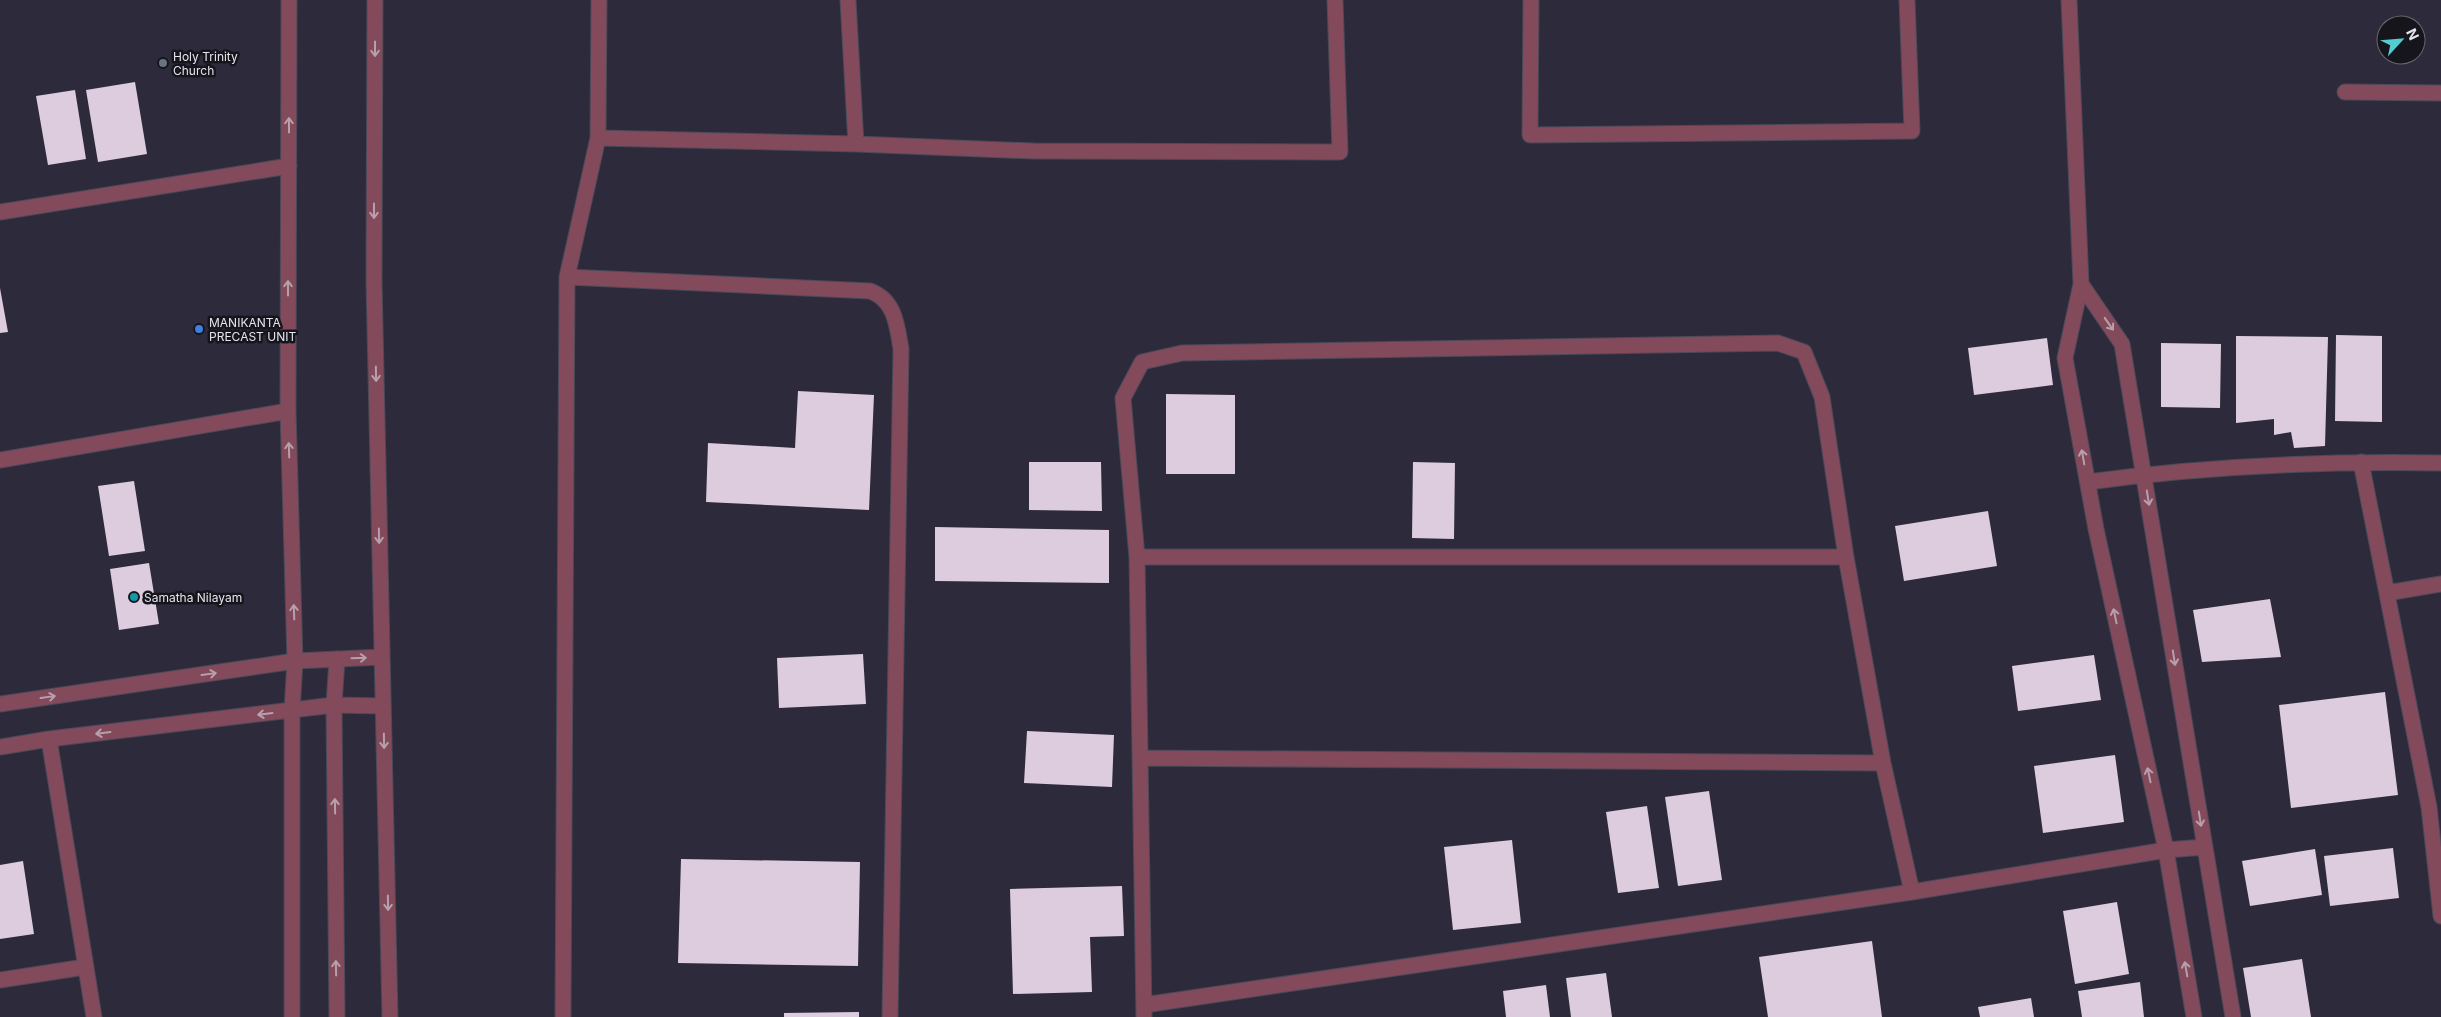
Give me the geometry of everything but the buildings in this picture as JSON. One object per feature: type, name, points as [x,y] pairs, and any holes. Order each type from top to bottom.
[{"type":"street","points":[[289,0],[288,411],[295,661],[292,711],[292,1017]]},
{"type":"street","points":[[375,0],[374,281],[390,1017]]},
{"type":"street","points":[[563,1017],[567,277],[598,138],[599,0]]},
{"type":"street","points":[[848,0],[856,144]]},
{"type":"street","points":[[598,138],[856,144],[1032,151],[1340,152],[1335,0]]},
{"type":"street","points":[[1531,0],[1530,136],[1912,132],[1907,0]]},
{"type":"street","points":[[2069,0],[2081,284],[2065,358],[2088,482],[2166,850],[2194,1017]]},
{"type":"street","points":[[2345,92],[2441,93]]},
{"type":"street","points":[[0,212],[289,166]]},
{"type":"street","points":[[567,277],[870,291],[881,295],[895,316],[901,349],[890,1017]]},
{"type":"street","points":[[2081,284],[2122,344],[2233,1017]]},
{"type":"street","points":[[1912,892],[1882,763],[1846,557],[1822,397],[1804,352],[1778,343],[1182,353],[1142,362],[1123,398],[1137,557],[1144,1011],[1912,892],[2166,850],[2205,847]]},
{"type":"street","points":[[0,460],[288,411]]},
{"type":"street","points":[[2088,482],[2144,474],[2360,462],[2441,463]]},
{"type":"street","points":[[2360,462],[2387,593],[2435,806],[2441,916]]},
{"type":"street","points":[[1137,557],[1846,557]]},
{"type":"street","points":[[2387,593],[2441,584]]},
{"type":"street","points":[[0,704],[295,661],[382,657]]},
{"type":"street","points":[[337,659],[334,705],[337,1017]]},
{"type":"street","points":[[0,747],[49,739],[334,705],[383,706]]},
{"type":"street","points":[[49,739],[94,1017]]},
{"type":"street","points":[[1140,758],[1882,763]]},
{"type":"street","points":[[0,980],[85,967]]},
{"type":"place","name":"Holy Trinity Church","points":[[163,63]]},
{"type":"place","name":"MANIKANTA PRECAST UNIT","points":[[199,329]]},
{"type":"place","name":"Samatha Nilayam","points":[[134,597]]}]
